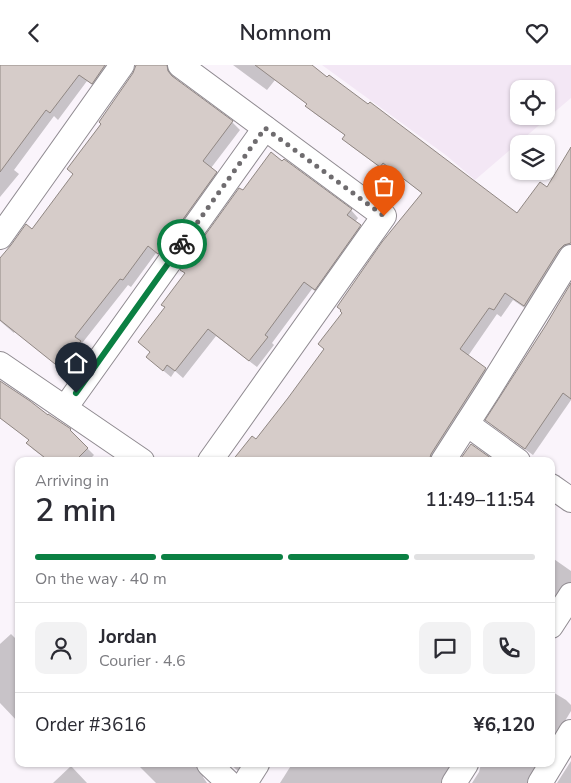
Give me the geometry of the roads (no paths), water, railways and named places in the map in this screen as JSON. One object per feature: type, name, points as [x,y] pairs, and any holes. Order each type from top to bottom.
[{"type":"street","points":[[0,237],[122,65]]},
{"type":"street","points":[[180,65],[384,216],[213,457]]},
{"type":"street","points":[[65,408],[265,128]]},
{"type":"street","points":[[446,457],[571,257]]},
{"type":"street","points":[[0,365],[136,457]]},
{"type":"street","points":[[467,424],[512,457]]},
{"type":"street","points":[[555,621],[571,595]]},
{"type":"street","points":[[555,758],[571,732]]},
{"type":"street","points":[[212,767],[229,783]]},
{"type":"street","points":[[245,783],[255,767]]},
{"type":"street","points":[[454,783],[464,767]]},
{"type":"street","points":[[540,783],[550,767]]}]
